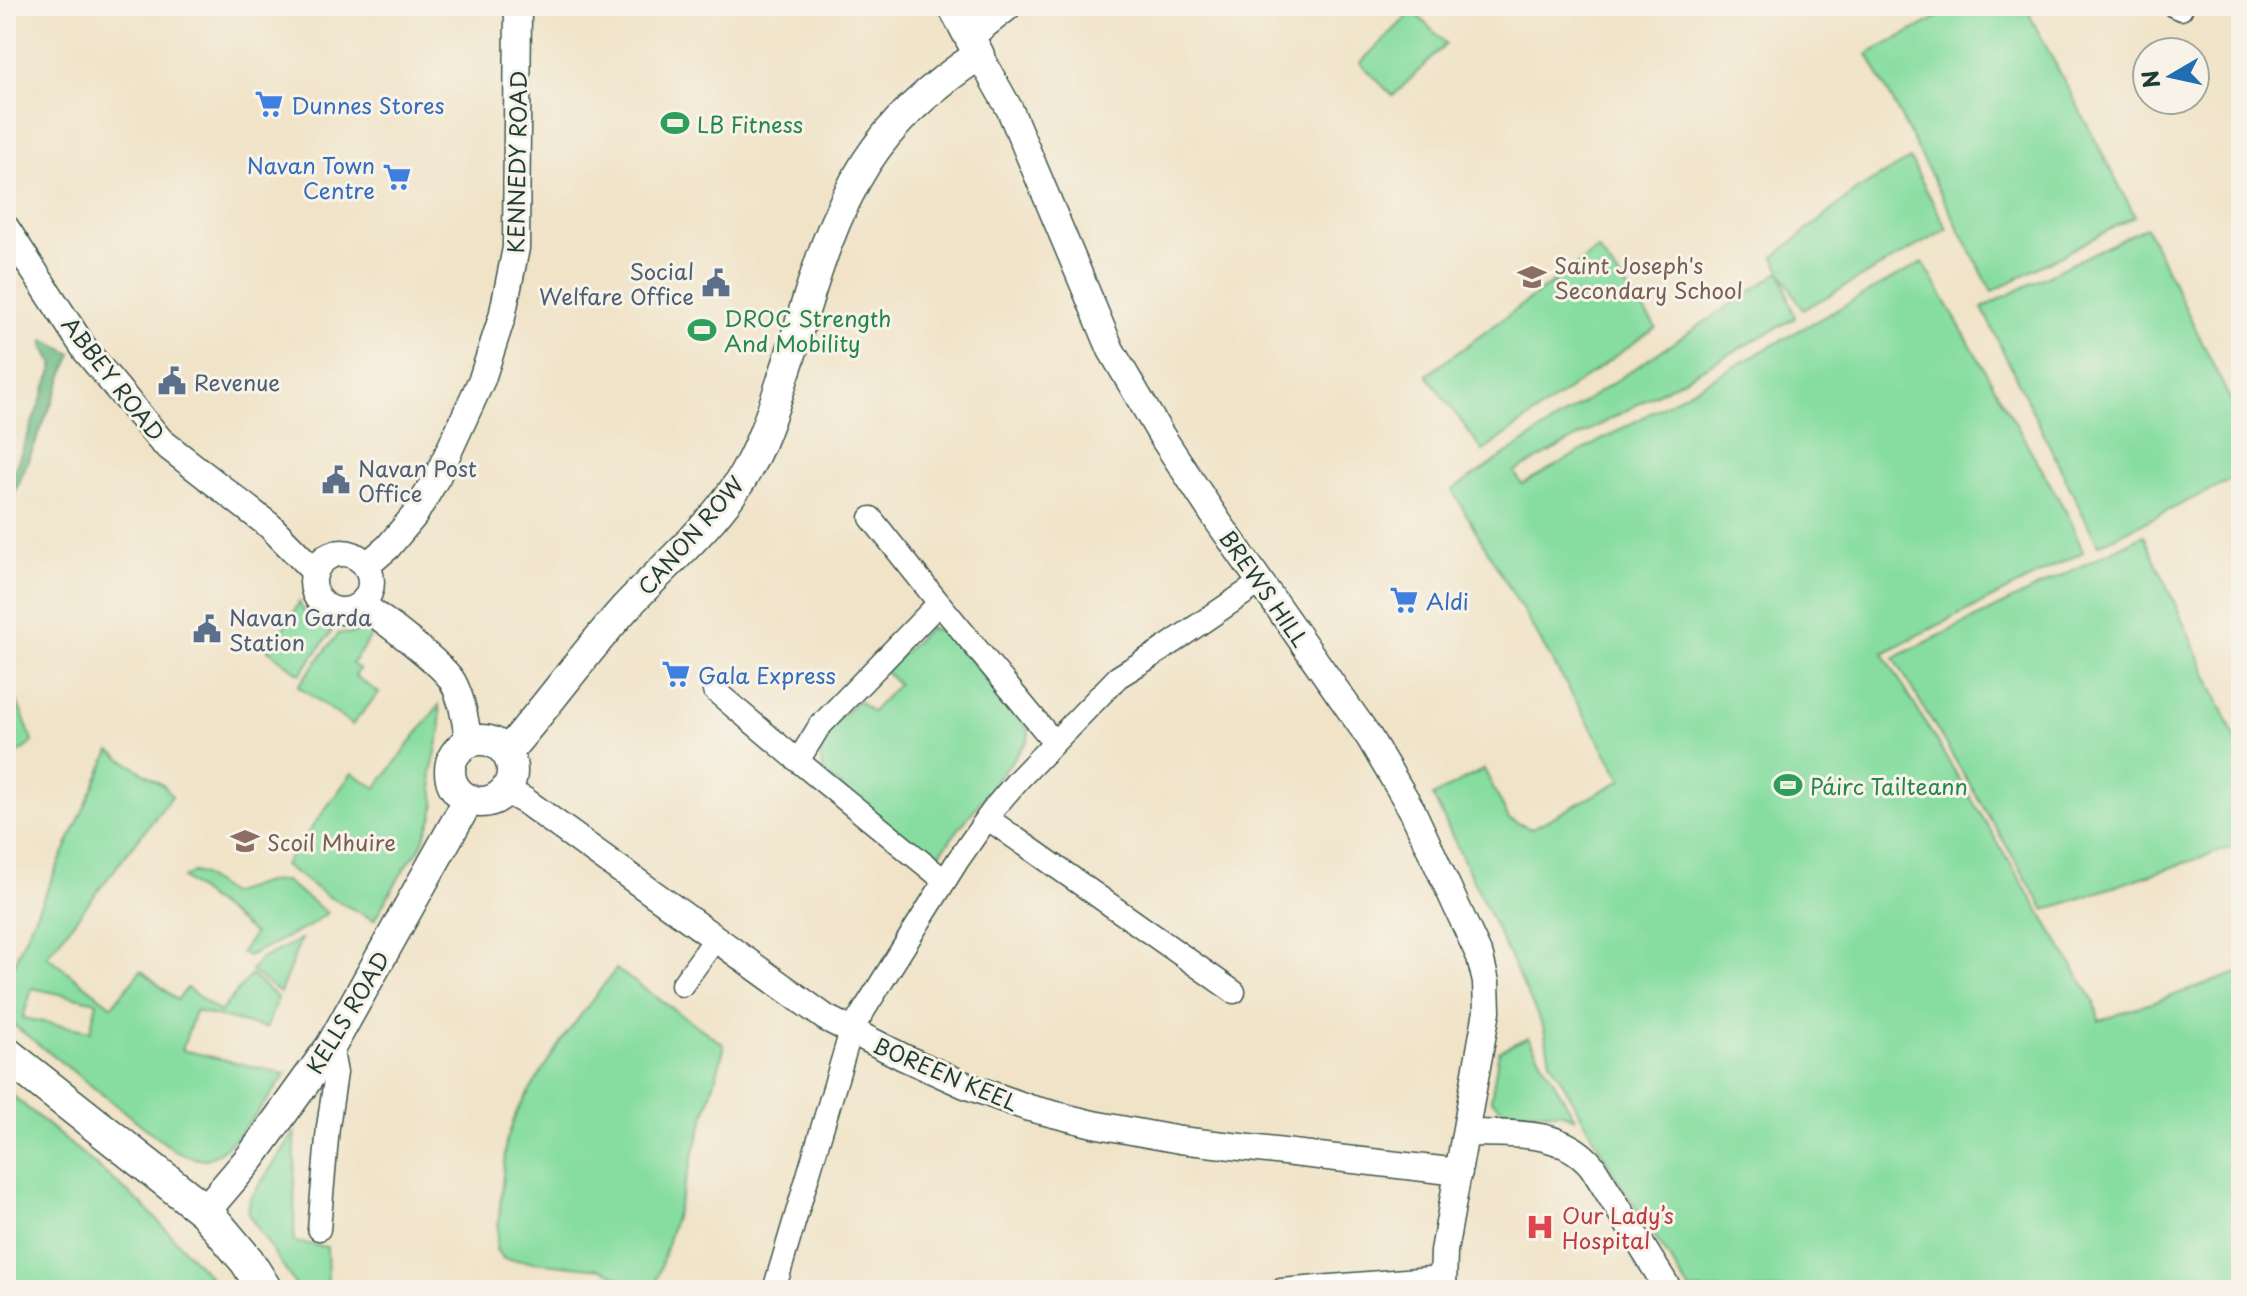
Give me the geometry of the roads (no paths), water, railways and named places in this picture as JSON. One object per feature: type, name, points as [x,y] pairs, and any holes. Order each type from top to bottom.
[{"type":"main road","points":[[953,6],[974,45]]},
{"type":"main road","name":"CANON ROW","points":[[506,753],[600,637],[686,546],[740,482],[772,411],[813,279],[866,163],[887,135],[974,45],[1006,6]]},
{"type":"main road","points":[[489,741],[506,753],[512,772],[505,790],[489,801],[469,799],[460,794],[450,776],[454,756],[469,742],[489,741]]},
{"type":"main road","name":"KELLS ROAD","points":[[205,1211],[251,1157],[331,1046],[469,799]]},
{"type":"main road","points":[[6,1054],[205,1211],[247,1261],[265,1290]]},
{"type":"street","name":"KENNEDY ROAD","points":[[367,565],[388,547],[414,516],[437,477],[482,379],[502,317],[516,248],[518,6]]},
{"type":"street","name":"BREWS HILL","points":[[974,45],[1010,110],[1111,350],[1161,435],[1376,749],[1412,810],[1480,957],[1486,982],[1487,1011],[1444,1251],[1443,1284]]},
{"type":"street","name":"ABBEY ROAD","points":[[6,228],[86,351],[161,441],[270,526],[315,572]]},
{"type":"street","points":[[871,518],[1054,742]]},
{"type":"street","points":[[352,554],[367,565],[371,573],[371,590],[362,605],[344,612],[326,607],[314,591],[315,572],[326,558],[352,554]]},
{"type":"street","points":[[774,1290],[851,1031],[987,818],[1054,742],[1118,677],[1261,582]]},
{"type":"street","points":[[798,761],[819,727],[939,603]]},
{"type":"street","points":[[362,605],[390,624],[451,678],[463,706],[469,742]]},
{"type":"street","points":[[714,690],[945,881]]},
{"type":"street","name":"BOREEN KEEL","points":[[505,790],[525,801],[795,996],[851,1031],[965,1085],[1029,1108],[1180,1140],[1459,1172]]},
{"type":"street","points":[[987,818],[1234,992]]},
{"type":"street","points":[[682,985],[716,938]]},
{"type":"street","points":[[319,1229],[336,1073],[331,1046]]},
{"type":"street","points":[[1466,1133],[1536,1136],[1568,1144],[1581,1153],[1669,1290]]},
{"type":"street","points":[[1281,1290],[1443,1284]]},
{"type":"place","name":"Dunnes Stores","points":[[269,104]]},
{"type":"place","name":"LB Fitness","points":[[675,123]]},
{"type":"place","name":"Navan Town Centre","points":[[397,177]]},
{"type":"place","name":"Saint Joseph's Secondary School","points":[[1532,277]]},
{"type":"place","name":"Social Welfare Office","points":[[716,283]]},
{"type":"place","name":"DROC Strength And Mobility","points":[[702,330]]},
{"type":"place","name":"Revenue","points":[[172,381]]},
{"type":"place","name":"Navan Post Office","points":[[336,480]]},
{"type":"place","name":"Aldi","points":[[1404,600]]},
{"type":"place","name":"Navan Garda Station","points":[[207,629]]},
{"type":"place","name":"Gala Express","points":[[676,674]]},
{"type":"place","name":"Páirc Tailteann","points":[[1788,785]]},
{"type":"place","name":"Scoil Mhuire","points":[[245,841]]},
{"type":"place","name":"Our Lady’s Hospital","points":[[1540,1227]]}]
